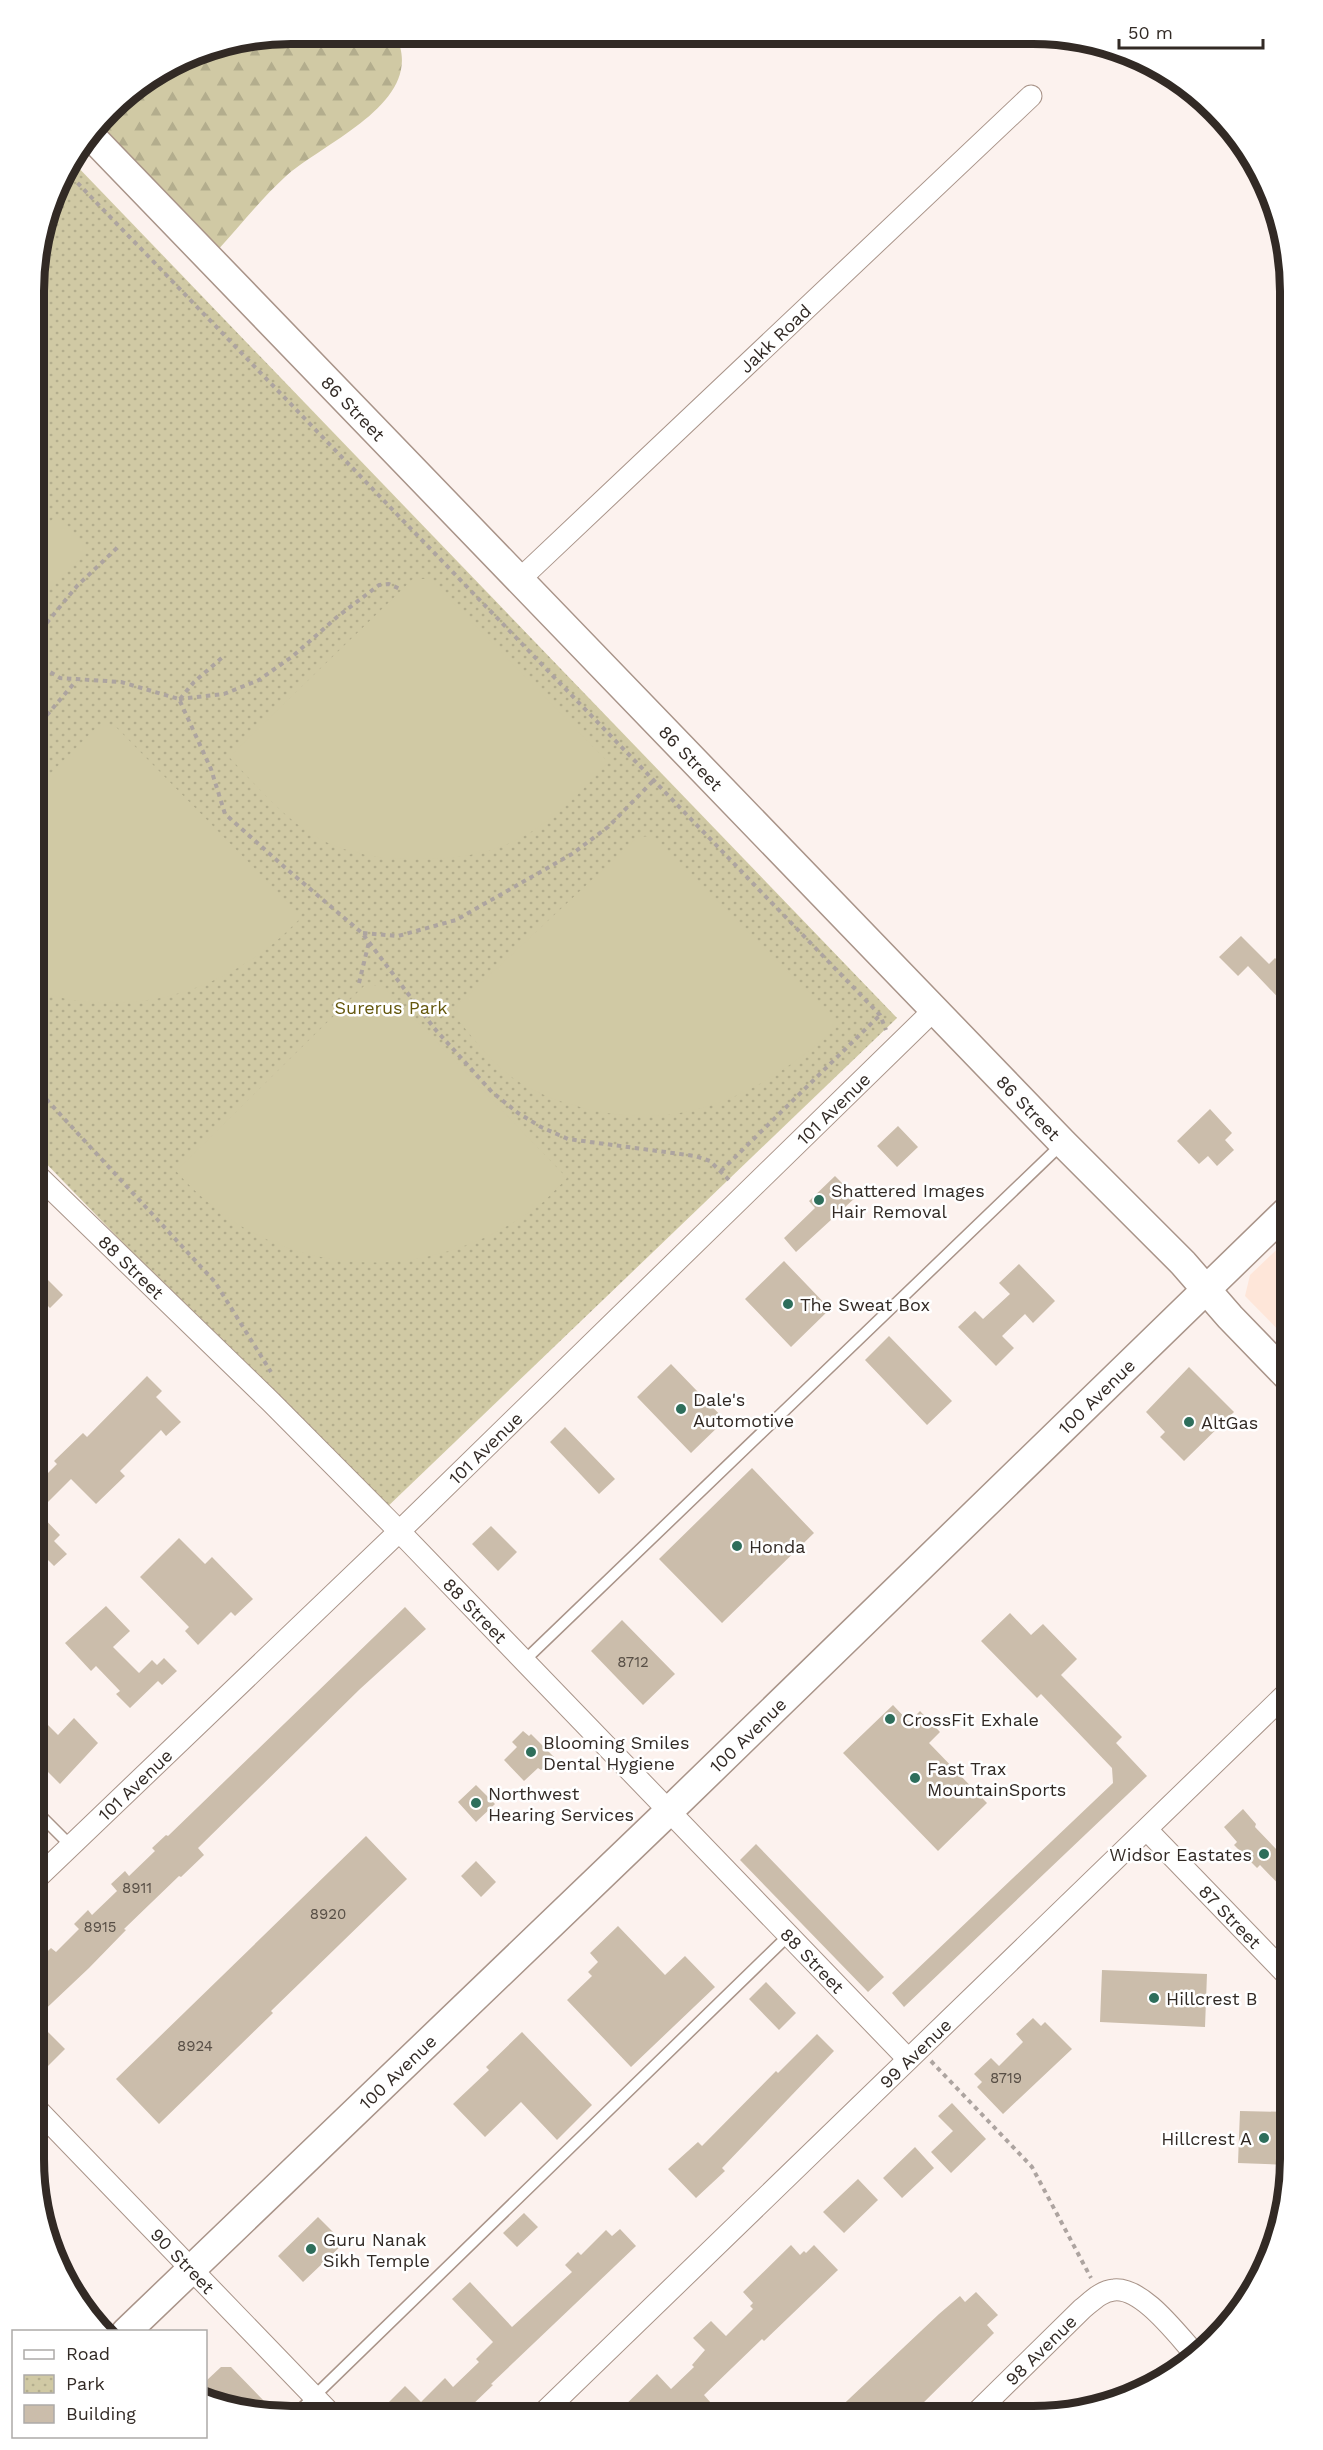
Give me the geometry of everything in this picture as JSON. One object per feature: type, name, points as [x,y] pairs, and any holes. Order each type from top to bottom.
[{"type":"main road","name":"86 Street","points":[[95,140],[1063,1143],[1207,1289],[1280,1368]]},
{"type":"main road","name":"100 Avenue","points":[[127,2330],[669,1811],[1280,1218]]},
{"type":"street","name":"Jakk Road","points":[[519,580],[1031,96]]},
{"type":"street","name":"101 Avenue","points":[[44,1872],[399,1531],[935,1009]]},
{"type":"street","name":"88 Street","points":[[44,1182],[272,1402],[524,1660],[788,1936],[913,2053]]},
{"type":"street","name":"99 Avenue","points":[[550,2406],[1280,1700]]},
{"type":"street","name":"87 Street","points":[[1147,1830],[1280,1967]]},
{"type":"street","name":"90 Street","points":[[44,2125],[192,2268],[323,2406]]},
{"type":"street","points":[[1107,2292],[1131,2292],[1144,2300],[1190,2349]]},
{"type":"street","name":"98 Avenue","points":[[984,2406],[1107,2292]]},
{"type":"lane","points":[[524,1660],[1063,1143]]},
{"type":"lane","points":[[44,1819],[71,1846]]},
{"type":"lane","points":[[304,2406],[788,1936]]},
{"type":"path","points":[[71,177],[880,1015],[893,1050]]},
{"type":"path","points":[[44,626],[77,586],[120,546]]},
{"type":"path","points":[[44,668],[60,678],[76,681],[101,679],[121,682],[179,699],[224,694],[259,680],[379,585],[389,584],[402,590]]},
{"type":"path","points":[[179,699],[194,682],[225,656]]},
{"type":"path","points":[[44,718],[76,681]]},
{"type":"path","points":[[179,699],[211,769],[225,814],[288,872],[362,933],[434,1028],[492,1092],[518,1113],[541,1127],[568,1138],[695,1156],[710,1161],[721,1171],[880,1015]]},
{"type":"path","points":[[362,933],[398,936],[456,920],[572,854],[608,827],[653,781]]},
{"type":"path","points":[[358,983],[370,941]]},
{"type":"path","points":[[44,1097],[215,1282],[274,1378]]},
{"type":"path","points":[[913,2053],[1032,2168],[1107,2292]]},
{"type":"shaded area","points":[[1280,1246],[1280,1332],[1245,1296],[1250,1275]]},
{"type":"green space","points":[[275,44],[398,44],[402,58],[398,80],[386,99],[367,118],[285,177],[216,252],[100,134],[105,128],[153,85],[196,62],[227,52]]},
{"type":"green space","name":"Surerus Park","points":[[77,166],[897,1018],[383,1511],[44,1161],[44,275],[52,227],[62,196]]},
{"type":"green space","points":[[57,515],[90,549],[44,594],[44,528]]},
{"type":"green space","points":[[413,579],[430,579],[608,762],[586,786],[544,823],[523,837],[500,847],[446,858],[389,858],[354,852],[320,839],[295,822],[229,757]]},
{"type":"green space","points":[[98,726],[115,726],[302,917],[269,947],[238,968],[211,982],[183,992],[125,1003],[65,999],[44,994],[44,780]]},
{"type":"green space","points":[[653,836],[840,1024],[783,1070],[752,1088],[720,1102],[687,1111],[653,1116],[617,1115],[545,1096],[521,1083],[496,1064],[451,1011],[638,837]]},
{"type":"green space","points":[[364,986],[383,986],[567,1178],[538,1206],[489,1235],[442,1253],[395,1261],[347,1261],[300,1252],[255,1234],[214,1207],[176,1171]]},
{"type":"building","points":[[1241,936],[1269,964],[1275,958],[1280,963],[1280,1000],[1248,966],[1238,976],[1219,957]]},
{"type":"building","points":[[1210,1109],[1232,1133],[1225,1140],[1234,1150],[1217,1166],[1208,1156],[1199,1164],[1177,1141]]},
{"type":"building","points":[[898,1126],[918,1147],[897,1167],[877,1146]]},
{"type":"building","points":[[835,1176],[856,1197],[796,1252],[784,1238],[815,1208],[809,1201]]},
{"type":"building","name":"The Sweat Box","points":[[784,1261],[830,1309],[791,1347],[745,1299]]},
{"type":"building","points":[[1019,1264],[1055,1301],[1033,1323],[1025,1314],[1002,1336],[1014,1348],[996,1366],[958,1327],[975,1311],[983,1319],[1010,1294],[999,1283]]},
{"type":"building","points":[[44,1276],[63,1295],[50,1308],[44,1302]]},
{"type":"building","points":[[889,1336],[952,1401],[927,1425],[865,1360]]},
{"type":"building","name":"Dale's Automotive","points":[[671,1364],[725,1420],[691,1453],[637,1397]]},
{"type":"building","name":"AltGas","points":[[1189,1367],[1234,1412],[1184,1461],[1160,1437],[1165,1432],[1146,1412]]},
{"type":"building","points":[[147,1376],[162,1391],[156,1397],[181,1422],[166,1436],[161,1430],[120,1471],[125,1476],[96,1504],[71,1479],[44,1506],[44,1477],[57,1464],[54,1461],[83,1433],[87,1437]]},
{"type":"building","points":[[565,1427],[615,1479],[599,1494],[550,1442]]},
{"type":"building","name":"Honda","points":[[752,1468],[814,1533],[722,1623],[659,1559]]},
{"type":"building","points":[[44,1518],[60,1535],[54,1541],[67,1554],[54,1566],[44,1556]]},
{"type":"building","points":[[491,1526],[517,1552],[498,1571],[472,1544]]},
{"type":"building","points":[[179,1538],[205,1564],[212,1557],[253,1599],[235,1616],[231,1612],[198,1645],[185,1631],[189,1627],[140,1577]]},
{"type":"building","points":[[106,1606],[130,1631],[113,1647],[139,1673],[152,1660],[157,1665],[164,1658],[177,1671],[162,1685],[158,1681],[130,1708],[116,1694],[120,1691],[96,1666],[91,1671],[65,1643]]},
{"type":"building","points":[[405,1607],[426,1629],[360,1689],[198,1848],[204,1855],[124,1929],[126,1930],[89,1968],[44,2010],[44,1955],[51,1948],[56,1952],[79,1929],[74,1924],[88,1910],[92,1915],[117,1891],[111,1884],[125,1871],[129,1876],[155,1851],[152,1848],[166,1835],[168,1836]]},
{"type":"building","points":[[1010,1613],[1031,1635],[1043,1624],[1077,1659],[1061,1675],[1122,1737],[1116,1743],[1147,1776],[904,2007],[892,1993],[1113,1783],[1112,1768],[1041,1694],[1037,1698],[981,1641]]},
{"type":"building","points":[[622,1620],[675,1674],[643,1705],[591,1651]]},
{"type":"building","name":"Fast Trax MountainSports","points":[[893,1705],[909,1722],[920,1711],[940,1732],[929,1743],[987,1803],[938,1851],[843,1753]]},
{"type":"building","points":[[74,1718],[98,1743],[60,1784],[44,1768],[44,1721],[58,1735]]},
{"type":"building","name":"Blooming Smiles Dental Hygiene","points":[[523,1731],[529,1736],[531,1734],[554,1757],[541,1770],[538,1768],[524,1781],[504,1760],[517,1747],[512,1742]]},
{"type":"building","name":"Northwest Hearing Services","points":[[476,1785],[495,1804],[476,1822],[458,1802]]},
{"type":"building","name":"Widsor Eastates","points":[[1243,1809],[1256,1824],[1255,1827],[1277,1850],[1280,1848],[1280,1886],[1260,1865],[1257,1868],[1234,1845],[1237,1842],[1224,1827]]},
{"type":"building","points":[[366,1836],[407,1879],[159,2124],[116,2079]]},
{"type":"building","points":[[756,1844],[884,1977],[868,1992],[740,1860]]},
{"type":"building","points":[[476,1861],[496,1882],[481,1897],[461,1876]]},
{"type":"building","points":[[618,1926],[665,1975],[685,1956],[715,1987],[631,2067],[567,2000],[592,1976],[588,1972],[598,1962],[590,1953]]},
{"type":"building","name":"Hillcrest B","points":[[1102,1970],[1207,1974],[1205,2027],[1100,2022]]},
{"type":"building","points":[[766,1982],[796,2013],[779,2030],[749,1999]]},
{"type":"building","points":[[1033,2018],[1041,2026],[1045,2022],[1072,2049],[1003,2114],[977,2087],[982,2082],[974,2074],[991,2058],[999,2066],[1023,2042],[1016,2034]]},
{"type":"building","points":[[44,2028],[65,2049],[47,2067],[44,2064]]},
{"type":"building","points":[[522,2032],[592,2105],[557,2140],[521,2102],[485,2137],[453,2104],[489,2070],[486,2067]]},
{"type":"building","points":[[817,2034],[834,2051],[722,2168],[725,2171],[696,2198],[668,2169],[698,2142],[702,2146],[776,2071],[778,2073]]},
{"type":"building","points":[[952,2103],[986,2139],[951,2173],[931,2152],[953,2131],[938,2116]]},
{"type":"building","name":"Hillcrest A","points":[[1240,2111],[1280,2112],[1280,2165],[1238,2163]]},
{"type":"building","points":[[915,2147],[934,2168],[902,2198],[883,2178]]},
{"type":"building","points":[[858,2179],[878,2200],[844,2233],[823,2212]]},
{"type":"building","points":[[524,2213],[538,2227],[517,2247],[503,2233]]},
{"type":"building","name":"Guru Nanak Sikh Temple","points":[[318,2217],[344,2243],[303,2282],[278,2256]]},
{"type":"building","points":[[620,2229],[636,2246],[491,2384],[493,2385],[471,2406],[389,2406],[387,2404],[405,2386],[421,2402],[445,2378],[453,2387],[479,2362],[476,2359],[493,2342],[452,2299],[470,2282],[512,2327],[572,2272],[565,2265],[578,2252],[581,2255],[606,2230],[612,2236]]},
{"type":"building","points":[[791,2245],[800,2255],[804,2251],[806,2253],[814,2245],[838,2270],[704,2395],[711,2403],[708,2406],[624,2406],[657,2374],[671,2389],[694,2367],[692,2365],[705,2350],[693,2338],[711,2321],[726,2336],[753,2309],[750,2306],[753,2303],[743,2292]]},
{"type":"building","points":[[976,2292],[998,2315],[987,2325],[994,2333],[920,2406],[842,2406],[960,2296],[965,2302]]},
{"type":"building","points":[[221,2367],[231,2367],[264,2401],[261,2404],[242,2402],[207,2392],[207,2380]]},
{"type":"place","name":"Shattered Images Hair Removal","points":[[819,1200]]},
{"type":"place","name":"The Sweat Box","points":[[788,1304]]},
{"type":"place","name":"Dale's Automotive","points":[[681,1409]]},
{"type":"place","name":"AltGas","points":[[1189,1422]]},
{"type":"place","name":"Honda","points":[[737,1546]]},
{"type":"place","name":"CrossFit Exhale","points":[[890,1719]]},
{"type":"place","name":"Blooming Smiles Dental Hygiene","points":[[531,1752]]},
{"type":"place","name":"Fast Trax MountainSports","points":[[915,1778]]},
{"type":"place","name":"Northwest Hearing Services","points":[[476,1803]]},
{"type":"place","name":"Widsor Eastates","points":[[1264,1854]]},
{"type":"place","name":"Hillcrest B","points":[[1154,1998]]},
{"type":"place","name":"Hillcrest A","points":[[1264,2138]]},
{"type":"place","name":"Guru Nanak Sikh Temple","points":[[311,2249]]}]
